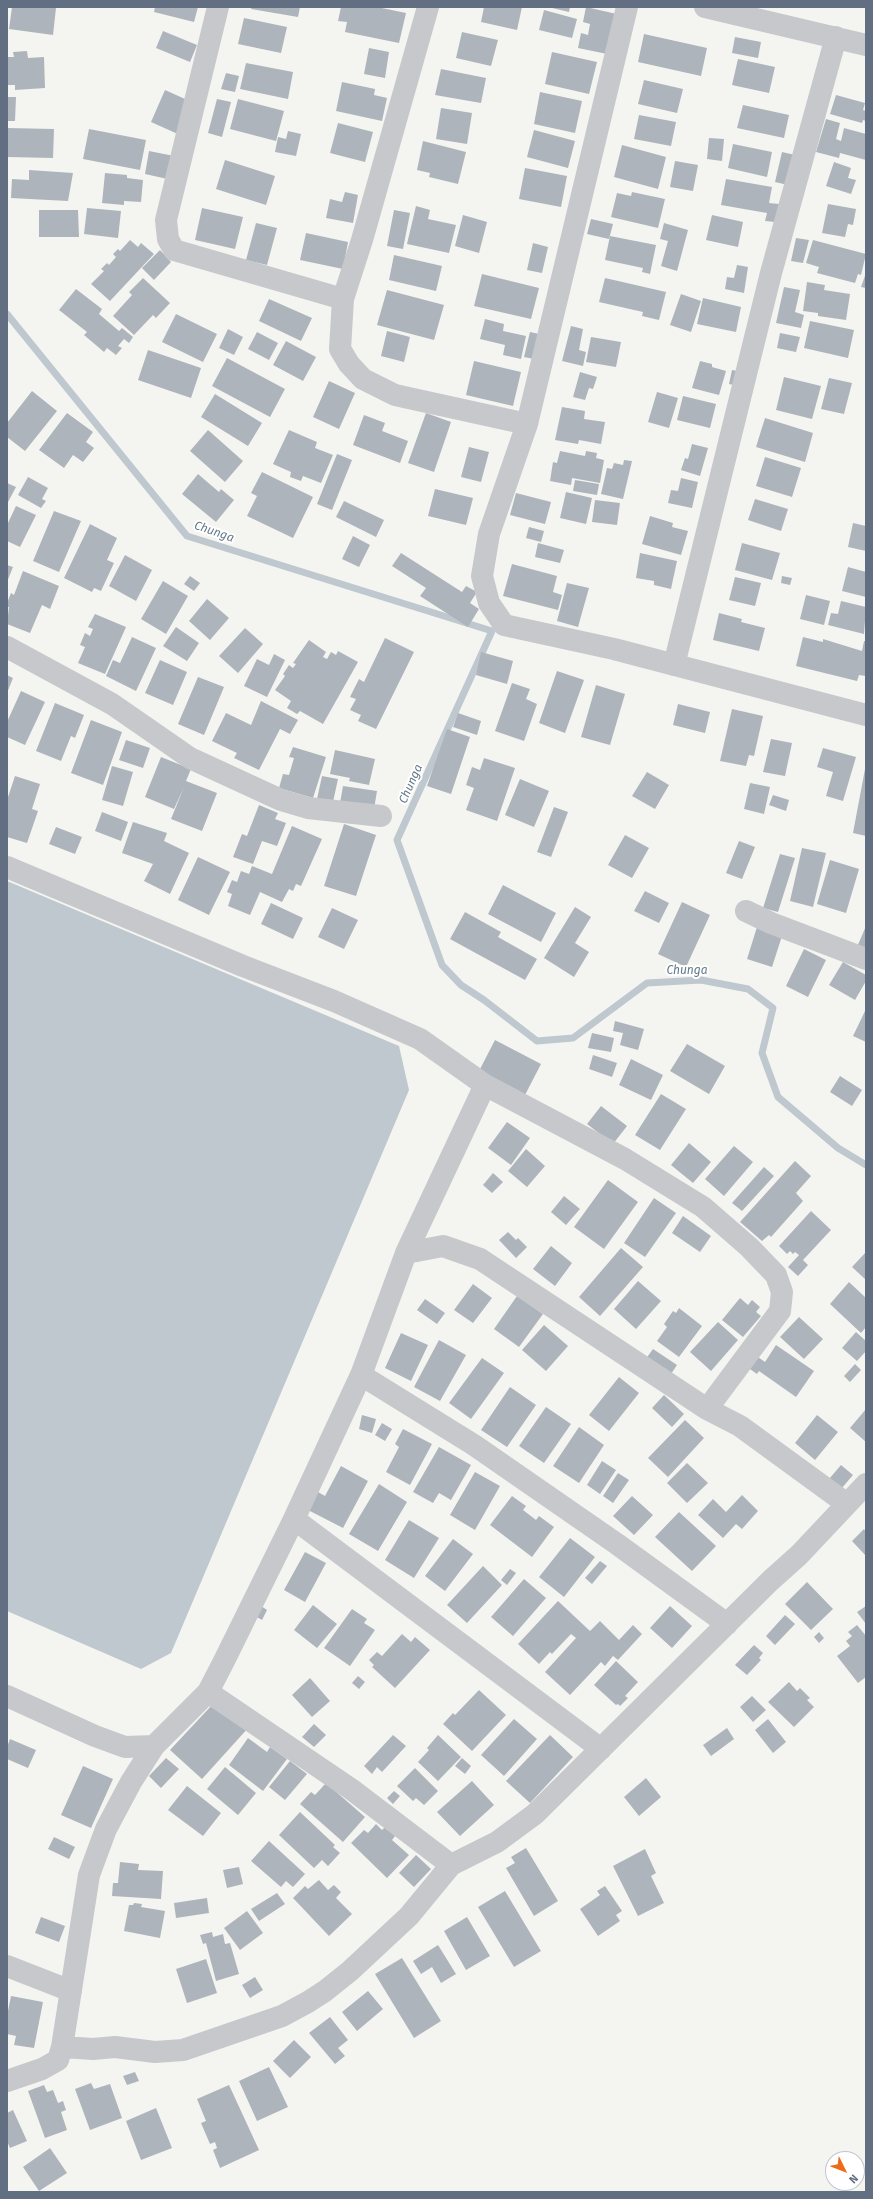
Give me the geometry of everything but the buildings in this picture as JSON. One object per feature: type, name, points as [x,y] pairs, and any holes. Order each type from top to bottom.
[{"type":"street","points":[[218,7],[166,220],[168,239],[174,250],[343,299]]},
{"type":"street","points":[[428,7],[362,240],[343,299],[340,349],[349,364],[363,379],[395,395],[527,424]]},
{"type":"street","points":[[627,7],[527,424],[489,534],[482,576],[490,603],[504,625],[549,634],[674,665],[866,715]]},
{"type":"street","points":[[705,7],[866,44]]},
{"type":"street","points":[[674,665],[771,273],[836,37]]},
{"type":"street","points":[[7,646],[112,704],[190,758],[281,800],[308,808],[381,816]]},
{"type":"street","points":[[7,867],[229,960],[334,1001],[420,1039],[485,1085],[625,1159],[703,1207],[749,1246],[776,1275],[782,1292],[780,1311],[707,1409]]},
{"type":"street","points":[[746,911],[771,923],[866,959]]},
{"type":"street","points":[[7,2081],[42,2069],[58,2060],[62,2047],[72,1991],[89,1875],[106,1829],[131,1782],[154,1746],[208,1692],[294,1519],[361,1375],[406,1253],[485,1085]]},
{"type":"street","points":[[406,1253],[443,1246],[480,1259],[707,1409],[740,1426],[847,1504]]},
{"type":"street","points":[[361,1375],[474,1445],[617,1544],[727,1624]]},
{"type":"street","points":[[62,2047],[93,2049],[116,2047],[168,2052],[183,2050],[282,2016],[308,2002],[350,1971],[409,1916],[451,1865],[497,1842],[535,1814],[770,1581],[800,1555],[866,1484]]},
{"type":"street","points":[[294,1519],[601,1749]]},
{"type":"street","points":[[208,1692],[351,1789],[451,1865]]},
{"type":"street","points":[[7,1696],[95,1736],[126,1747],[154,1746]]},
{"type":"street","points":[[7,1966],[72,1991]]},
{"type":"shaded area","points":[[7,881],[399,1046],[409,1090],[171,1653],[141,1669],[7,1611]]},
{"type":"waterway","name":"Chunga","points":[[7,314],[187,536],[492,631],[397,840],[442,965],[461,985],[484,1000],[537,1041],[573,1038],[647,983],[701,980],[748,989],[773,1008],[762,1053],[778,1097],[838,1148],[866,1165]]}]
